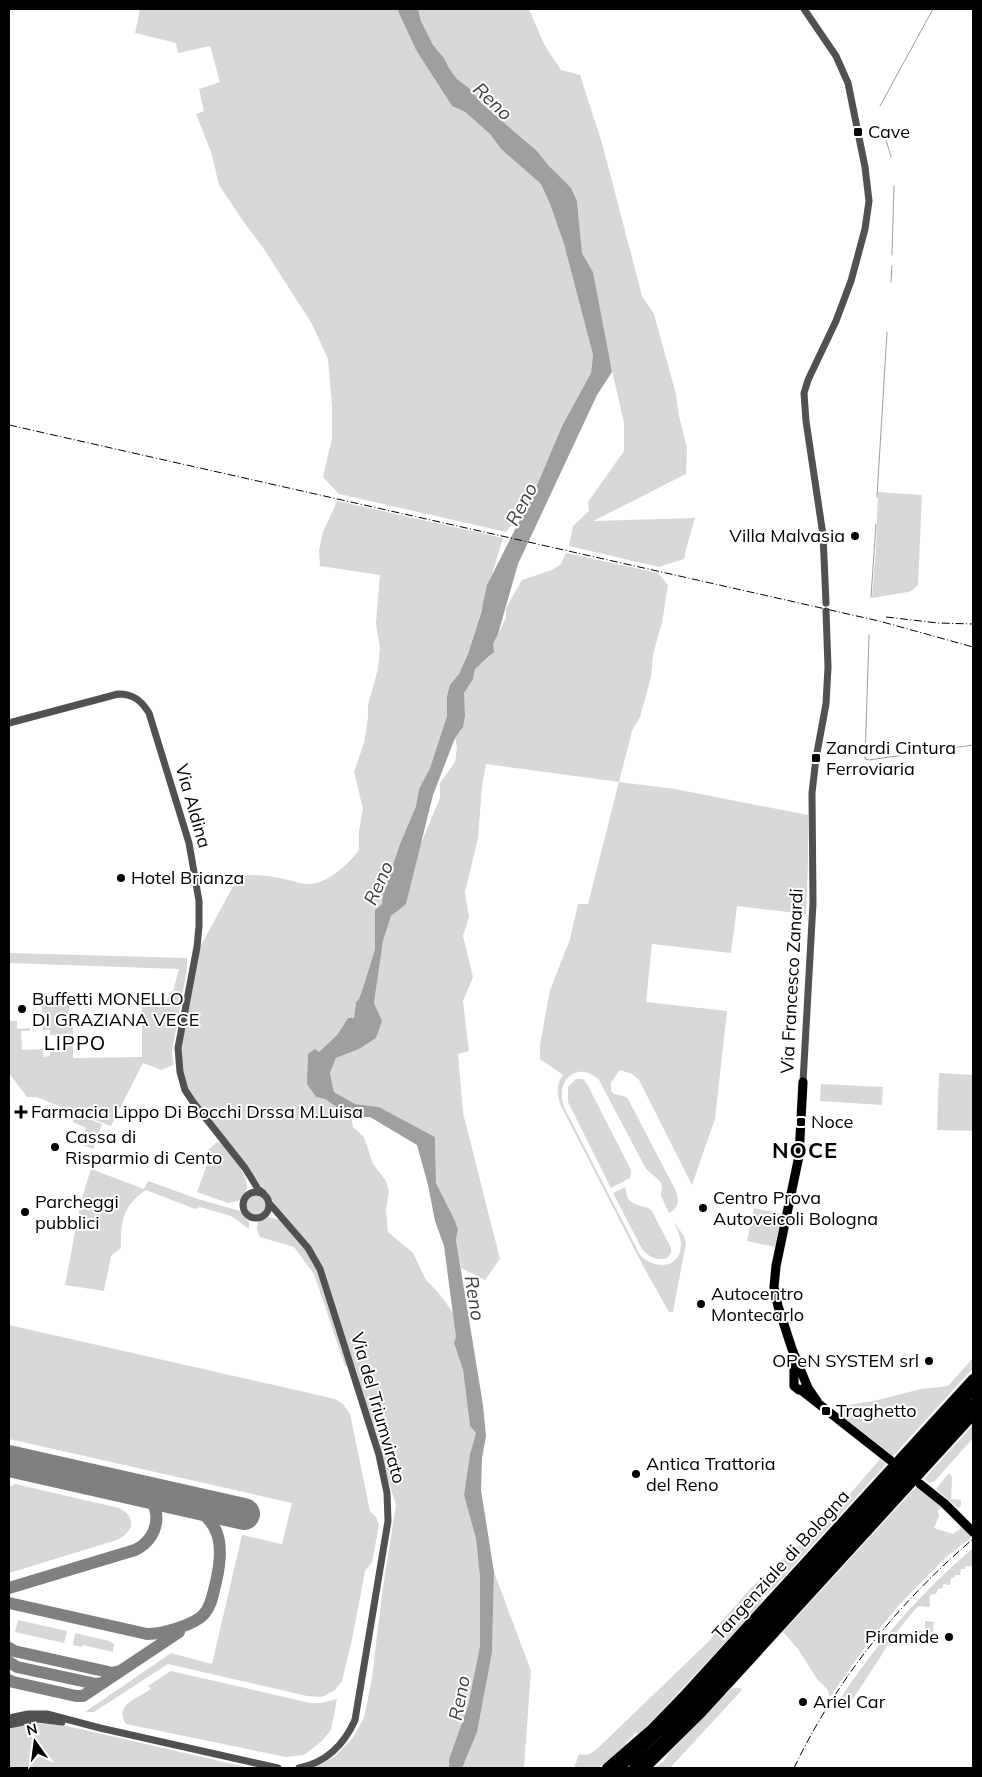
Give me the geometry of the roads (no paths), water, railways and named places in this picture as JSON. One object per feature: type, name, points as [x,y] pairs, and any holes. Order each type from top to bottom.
[{"type":"highway","name":"Tangenziale di Bologna","points":[[607,1768],[652,1729],[683,1697],[973,1378]]},
{"type":"highway","points":[[619,1768],[673,1719],[973,1390]]},
{"type":"highway","points":[[634,1768],[696,1708],[973,1404]]},
{"type":"highway","points":[[645,1768],[685,1731],[973,1415]]},
{"type":"main road","name":"Via Francesco Zanardi","points":[[792,1349],[795,1364],[795,1388],[804,1384],[778,1306],[774,1282],[799,1156],[803,1082]]},
{"type":"main road","points":[[804,1384],[830,1414],[890,1460]]},
{"type":"main road","points":[[920,1484],[950,1508],[973,1532]]},
{"type":"street","points":[[806,12],[836,56],[848,83],[866,174],[869,201],[865,229],[851,281],[836,321],[804,392],[806,421],[823,535],[826,603]]},
{"type":"street","name":"Via Francesco Zanardi","points":[[803,1082],[813,903],[812,784],[826,704],[828,675],[826,611]]},
{"type":"street","name":"Via Aldina","points":[[9,723],[118,694],[136,698],[149,713],[189,843],[199,901],[199,926],[194,968],[178,1048],[180,1072],[186,1090],[193,1102],[258,1189],[263,1193]]},
{"type":"street","name":"Via Aldina","points":[[238,1160],[248,1179],[248,1194]]},
{"type":"street","points":[[264,1216],[270,1204],[268,1198],[263,1193],[255,1191],[248,1194],[243,1203],[246,1213],[253,1218],[272,1216],[284,1219]]},
{"type":"street","name":"Via del Triumvirato","points":[[270,1204],[308,1248],[322,1274],[379,1455],[384,1475],[388,1509],[385,1547],[355,1720],[347,1736],[330,1754],[315,1764],[299,1768]]},
{"type":"street","points":[[9,1718],[38,1713],[278,1768]]},
{"type":"street","points":[[9,1725],[37,1719],[85,1725]]},
{"type":"waterway","points":[[880,106],[933,9]]},
{"type":"waterway","points":[[883,129],[891,157]]},
{"type":"waterway","points":[[892,255],[894,186]]},
{"type":"waterway","points":[[891,282],[892,266]]},
{"type":"waterway","points":[[877,497],[887,332]]},
{"type":"waterway","points":[[871,597],[876,524]]},
{"type":"waterway","points":[[869,635],[865,759],[869,760],[973,745]]},
{"type":"railway","points":[[9,425],[879,621],[973,647]]},
{"type":"railway","points":[[886,617],[938,623],[973,624]]},
{"type":"railway","points":[[794,1768],[829,1704],[872,1644],[920,1589],[973,1539]]},
{"type":"place","name":"Cave","points":[[858,132]]},
{"type":"place","name":"Villa Malvasia","points":[[855,536]]},
{"type":"place","name":"Zanardi Cintura Ferroviaria","points":[[816,758]]},
{"type":"place","name":"Hotel Brianza","points":[[121,878]]},
{"type":"place","name":"Buffetti MONELLO DI GRAZIANA VECE","points":[[22,1009]]},
{"type":"place","name":"Farmacia Lippo Di Bocchi Drssa M.Luisa","points":[[21,1112]]},
{"type":"place","name":"Noce","points":[[801,1122]]},
{"type":"place","name":"Cassa di Risparmio di Cento","points":[[55,1147]]},
{"type":"place","name":"Centro Prova Autoveicoli Bologna","points":[[703,1208]]},
{"type":"place","name":"Parcheggi pubblici","points":[[25,1212]]},
{"type":"place","name":"Autocentro Montecarlo","points":[[701,1304]]},
{"type":"place","name":"OPeN SYSTEM srl","points":[[929,1361]]},
{"type":"place","name":"Traghetto","points":[[826,1411]]},
{"type":"place","name":"Antica Trattoria del Reno","points":[[636,1474]]},
{"type":"place","name":"Piramide","points":[[949,1637]]},
{"type":"place","name":"Ariel Car","points":[[803,1702]]},
{"type":"district","name":"LIPPO","points":[[75,1043]]},
{"type":"district","name":"NOCE","points":[[805,1150]]},
{"type":"water label","name":"Reno","points":[[493,101]]},
{"type":"water label","name":"Reno","points":[[521,504]]},
{"type":"water label","name":"Reno","points":[[378,883]]},
{"type":"water label","name":"Reno","points":[[475,1298]]},
{"type":"water label","name":"Reno","points":[[459,1698]]}]
